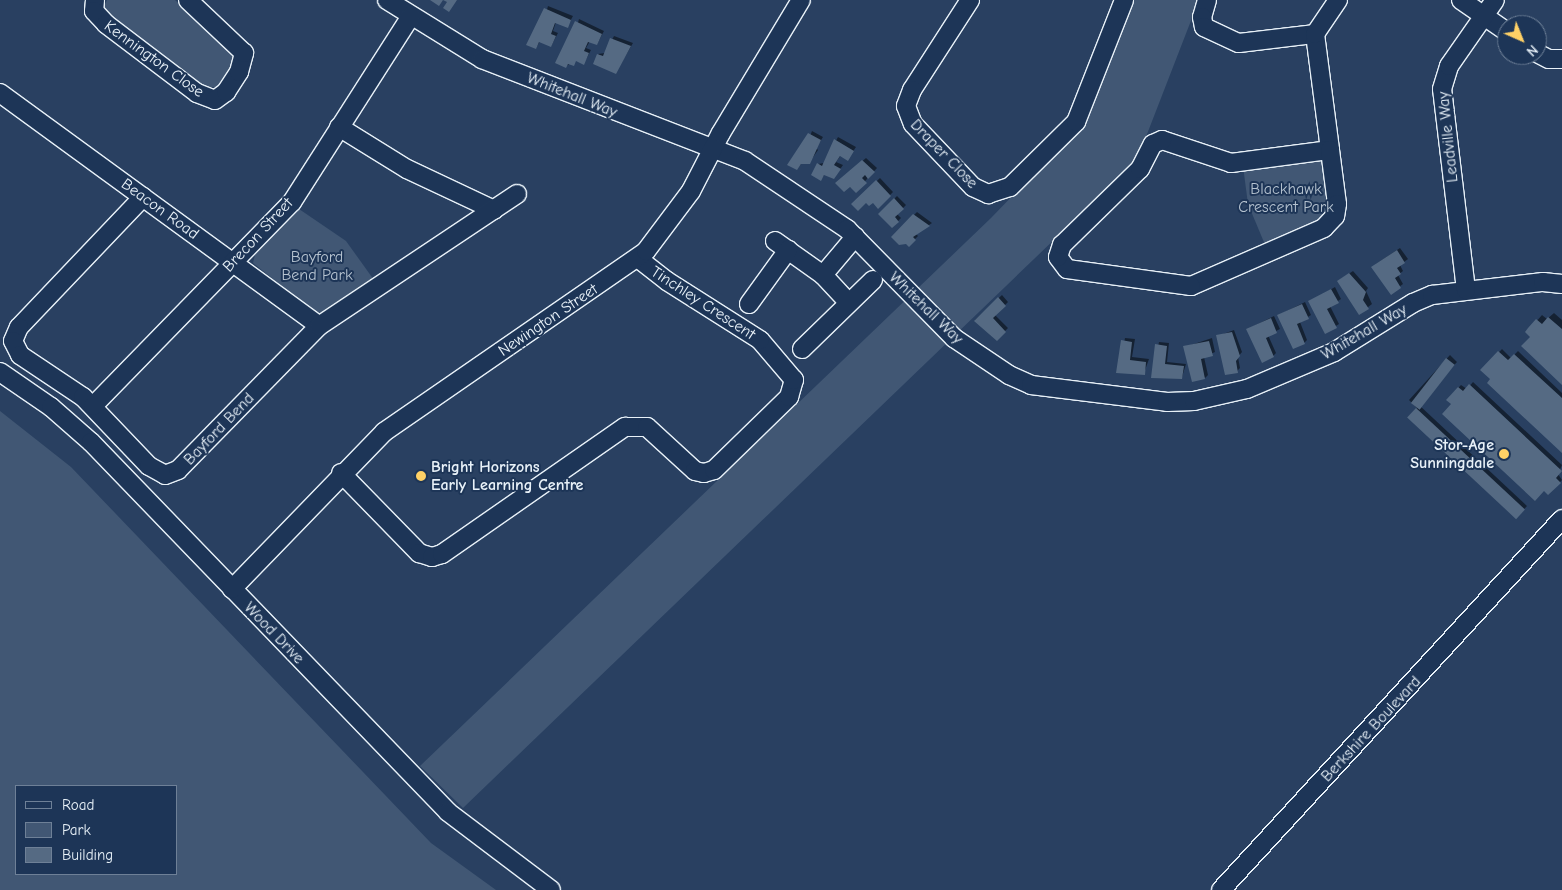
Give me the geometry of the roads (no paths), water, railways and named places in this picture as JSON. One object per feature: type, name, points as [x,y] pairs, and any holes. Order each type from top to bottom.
[{"type":"street","name":"Kennington Close","points":[[95,0],[94,11],[106,24],[197,93],[215,100],[230,85],[243,63],[244,53],[188,0]]},
{"type":"street","name":"Whitehall Way","points":[[387,0],[482,59],[745,162],[855,237],[954,338],[1009,375],[1038,386],[1167,402],[1194,401],[1256,385],[1334,352],[1422,299],[1466,290],[1543,282],[1562,284]]},
{"type":"street","name":"Newington Street","points":[[232,589],[341,473],[391,426],[638,258],[691,191],[712,150],[801,0]]},
{"type":"street","name":"Draper Close","points":[[970,0],[912,90],[906,106],[913,124],[973,186],[988,194],[1010,187],[1076,122],[1124,0]]},
{"type":"street","points":[[1207,0],[1202,17],[1204,27],[1239,43],[1315,34]]},
{"type":"street","points":[[1330,150],[1231,163],[1175,142],[1157,141],[1150,147],[1140,169],[1062,245],[1059,262],[1072,271],[1162,284],[1198,284],[1330,224],[1337,204],[1315,34],[1338,0]]},
{"type":"street","points":[[1462,0],[1497,25]]},
{"type":"street","name":"Leadville Way","points":[[1466,290],[1442,89],[1449,66],[1495,0]]},
{"type":"street","name":"Brecon Street","points":[[93,406],[292,202],[411,16]]},
{"type":"street","points":[[1547,58],[1562,59]]},
{"type":"street","name":"Beacon Road","points":[[0,93],[319,326]]},
{"type":"street","points":[[339,127],[407,169],[494,210]]},
{"type":"street","name":"Bayford Bend","points":[[143,197],[18,327],[14,336],[20,355],[93,406],[154,471],[171,474],[319,326],[517,194]]},
{"type":"street","points":[[823,275],[855,237]]},
{"type":"street","points":[[748,304],[781,245],[823,275],[849,302]]},
{"type":"street","name":"Tinchley Crescent","points":[[341,473],[419,552],[432,557],[442,554],[625,427],[647,427],[695,471],[704,473],[714,470],[789,397],[794,380],[760,340],[667,282],[638,258]]},
{"type":"street","points":[[802,349],[873,280]]},
{"type":"street","name":"Wood Drive","points":[[0,372],[78,429],[434,798],[481,839],[551,890]]},
{"type":"street","name":"Berkshire Boulevard","points":[[1221,890],[1520,568],[1562,519]]},
{"type":"street","name":"Berkshire Boulevard","points":[[1520,568],[1530,564],[1562,531]]},
{"type":"place","name":"Stor-Age Sunningdale","points":[[1504,454]]},
{"type":"place","name":"Bright Horizons Early Learning Centre","points":[[421,476]]},
{"type":"park label","name":"Blackhawk Crescent Park","points":[[1286,198]]},
{"type":"park label","name":"Bayford Bend Park","points":[[317,266]]}]
